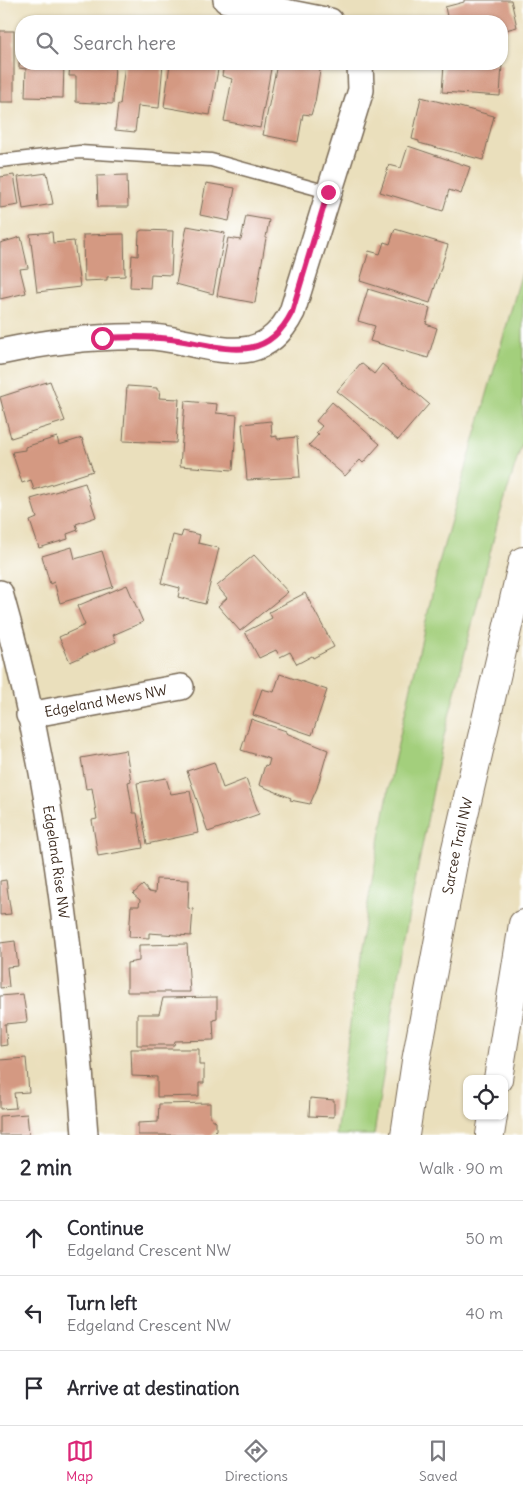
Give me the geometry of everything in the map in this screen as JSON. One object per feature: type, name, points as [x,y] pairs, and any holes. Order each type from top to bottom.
[{"type":"main road","name":"Sarcee Trail NW","points":[[405,1135],[416,1062],[455,853],[523,560]]},
{"type":"main road","points":[[499,1075],[523,924]]},
{"type":"main road","points":[[490,1135],[492,1120]]},
{"type":"street","points":[[226,0],[300,15]]},
{"type":"street","points":[[0,352],[48,342],[152,337],[239,350],[262,345],[281,331],[292,312],[361,90],[360,70]]},
{"type":"street","name":"Edgeland Rise NW","points":[[0,593],[29,715],[57,859],[75,1004],[85,1135]]},
{"type":"street","name":"Edgeland Mews NW","points":[[29,715],[181,687]]},
{"type":"lane","points":[[0,161],[80,152],[211,160],[328,192]]},
{"type":"green space","points":[[523,268],[523,440],[498,521],[442,744],[403,944],[374,1135],[336,1135],[359,952],[393,766],[440,559]]},
{"type":"building","points":[[464,0],[511,0],[517,27],[508,29],[508,15],[447,15],[445,7],[464,2]]},
{"type":"building","points":[[0,31],[14,31],[14,102],[0,102]]},
{"type":"building","points":[[26,70],[64,70],[63,98],[25,97]]},
{"type":"building","points":[[70,70],[115,70],[113,104],[76,102],[76,76],[69,76]]},
{"type":"building","points":[[124,70],[162,70],[159,108],[138,106],[135,132],[115,130],[118,104],[120,105]]},
{"type":"building","points":[[169,70],[218,70],[210,115],[164,107]]},
{"type":"building","points":[[223,70],[271,70],[260,128],[224,121],[232,79],[222,76]]},
{"type":"building","points":[[276,70],[320,70],[315,102],[311,115],[303,114],[298,142],[263,135]]},
{"type":"building","points":[[444,70],[502,70],[500,96],[442,92]]},
{"type":"building","points":[[421,97],[494,116],[483,160],[419,143],[419,141],[412,139]]},
{"type":"building","points":[[408,146],[470,167],[461,194],[449,190],[443,211],[380,192],[389,165],[401,168]]},
{"type":"building","points":[[47,173],[53,204],[23,209],[18,177]]},
{"type":"building","points":[[14,175],[19,205],[0,208],[0,177]]},
{"type":"building","points":[[127,175],[128,207],[98,207],[97,176]]},
{"type":"building","points":[[206,183],[235,188],[229,221],[200,215]]},
{"type":"building","points":[[246,216],[269,220],[255,303],[217,296],[228,238],[241,240]]},
{"type":"building","points":[[187,226],[225,233],[213,294],[176,284]]},
{"type":"building","points":[[395,229],[448,245],[430,303],[360,281],[369,251],[380,254],[384,242],[390,244]]},
{"type":"building","points":[[142,230],[173,231],[171,275],[151,274],[150,288],[130,287],[132,255],[138,256],[139,232]]},
{"type":"building","points":[[52,232],[53,243],[74,241],[80,287],[37,292],[30,234]]},
{"type":"building","points":[[124,234],[125,276],[107,277],[107,280],[84,281],[83,235]]},
{"type":"building","points":[[21,237],[28,268],[20,269],[26,293],[0,299],[0,243]]},
{"type":"building","points":[[368,289],[430,308],[426,324],[437,328],[428,358],[370,341],[375,326],[358,321]]},
{"type":"building","points":[[361,363],[374,374],[382,364],[429,404],[398,440],[337,391]]},
{"type":"building","points":[[50,381],[65,421],[11,438],[0,397]]},
{"type":"building","points":[[127,386],[157,388],[157,390],[160,390],[159,398],[179,399],[176,443],[123,441]]},
{"type":"building","points":[[185,401],[217,404],[216,413],[237,415],[233,470],[180,466]]},
{"type":"building","points":[[332,402],[380,444],[363,463],[360,460],[345,476],[309,445],[319,434],[316,433],[322,426],[316,421]]},
{"type":"building","points":[[271,421],[272,437],[277,436],[277,439],[297,437],[300,477],[247,480],[242,424]]},
{"type":"building","points":[[57,437],[59,445],[82,438],[93,471],[34,490],[31,480],[22,483],[12,452],[25,450],[25,447]]},
{"type":"building","points":[[85,483],[96,517],[76,524],[78,530],[67,534],[68,539],[39,548],[30,521],[37,518],[31,499]]},
{"type":"building","points":[[183,531],[200,535],[198,543],[219,548],[205,604],[178,597],[180,588],[161,583],[173,535],[181,537]]},
{"type":"building","points":[[72,547],[75,559],[102,551],[113,587],[60,603],[54,582],[50,584],[42,556]]},
{"type":"building","points":[[254,555],[288,592],[240,631],[218,606],[227,598],[217,586]]},
{"type":"building","points":[[127,585],[143,622],[113,635],[116,642],[70,662],[59,637],[85,625],[77,606]]},
{"type":"building","points":[[305,593],[334,647],[297,664],[290,652],[280,657],[276,650],[259,658],[245,632],[272,618],[269,612]]},
{"type":"building","points":[[280,674],[327,690],[312,735],[253,715],[262,689],[274,692]]},
{"type":"building","points":[[251,719],[286,731],[286,733],[328,750],[317,788],[310,804],[290,800],[291,798],[259,785],[265,765],[268,766],[270,759],[241,750]]},
{"type":"building","points":[[126,750],[131,781],[128,782],[133,813],[137,813],[143,848],[98,856],[92,820],[97,819],[92,788],[86,789],[81,758]]},
{"type":"building","points":[[214,762],[223,788],[246,779],[259,814],[208,832],[187,771]]},
{"type":"building","points":[[166,778],[171,794],[190,791],[198,833],[147,844],[137,783]]},
{"type":"building","points":[[156,879],[189,880],[188,908],[193,909],[191,936],[149,933],[149,938],[129,937],[131,906],[139,906],[140,900],[133,894],[143,885],[149,892],[155,893]]},
{"type":"building","points":[[6,880],[11,914],[0,915],[0,881]]},
{"type":"building","points":[[15,941],[18,966],[7,967],[9,987],[0,988],[0,943]]},
{"type":"building","points":[[187,944],[190,992],[127,992],[127,963],[139,961],[139,945]]},
{"type":"building","points":[[23,994],[27,1020],[26,1022],[5,1024],[7,1045],[0,1046],[0,996]]},
{"type":"building","points":[[217,997],[217,1019],[213,1020],[214,1040],[175,1041],[174,1045],[137,1045],[137,1014],[159,1014],[163,998]]},
{"type":"building","points":[[131,1049],[199,1049],[199,1065],[204,1065],[204,1083],[199,1083],[199,1096],[157,1097],[157,1077],[132,1076]]},
{"type":"building","points":[[26,1058],[29,1092],[14,1093],[16,1108],[0,1109],[0,1060]]},
{"type":"building","points":[[310,1098],[334,1100],[334,1117],[309,1116]]},
{"type":"building","points":[[210,1103],[210,1117],[216,1122],[216,1130],[211,1135],[138,1135],[138,1123],[158,1122],[159,1104]]},
{"type":"building","points":[[27,1114],[29,1135],[0,1135],[0,1116]]},
{"type":"route","points":[[102,338],[152,337],[239,350],[262,345],[273,338],[281,331],[292,312],[328,192]]}]
